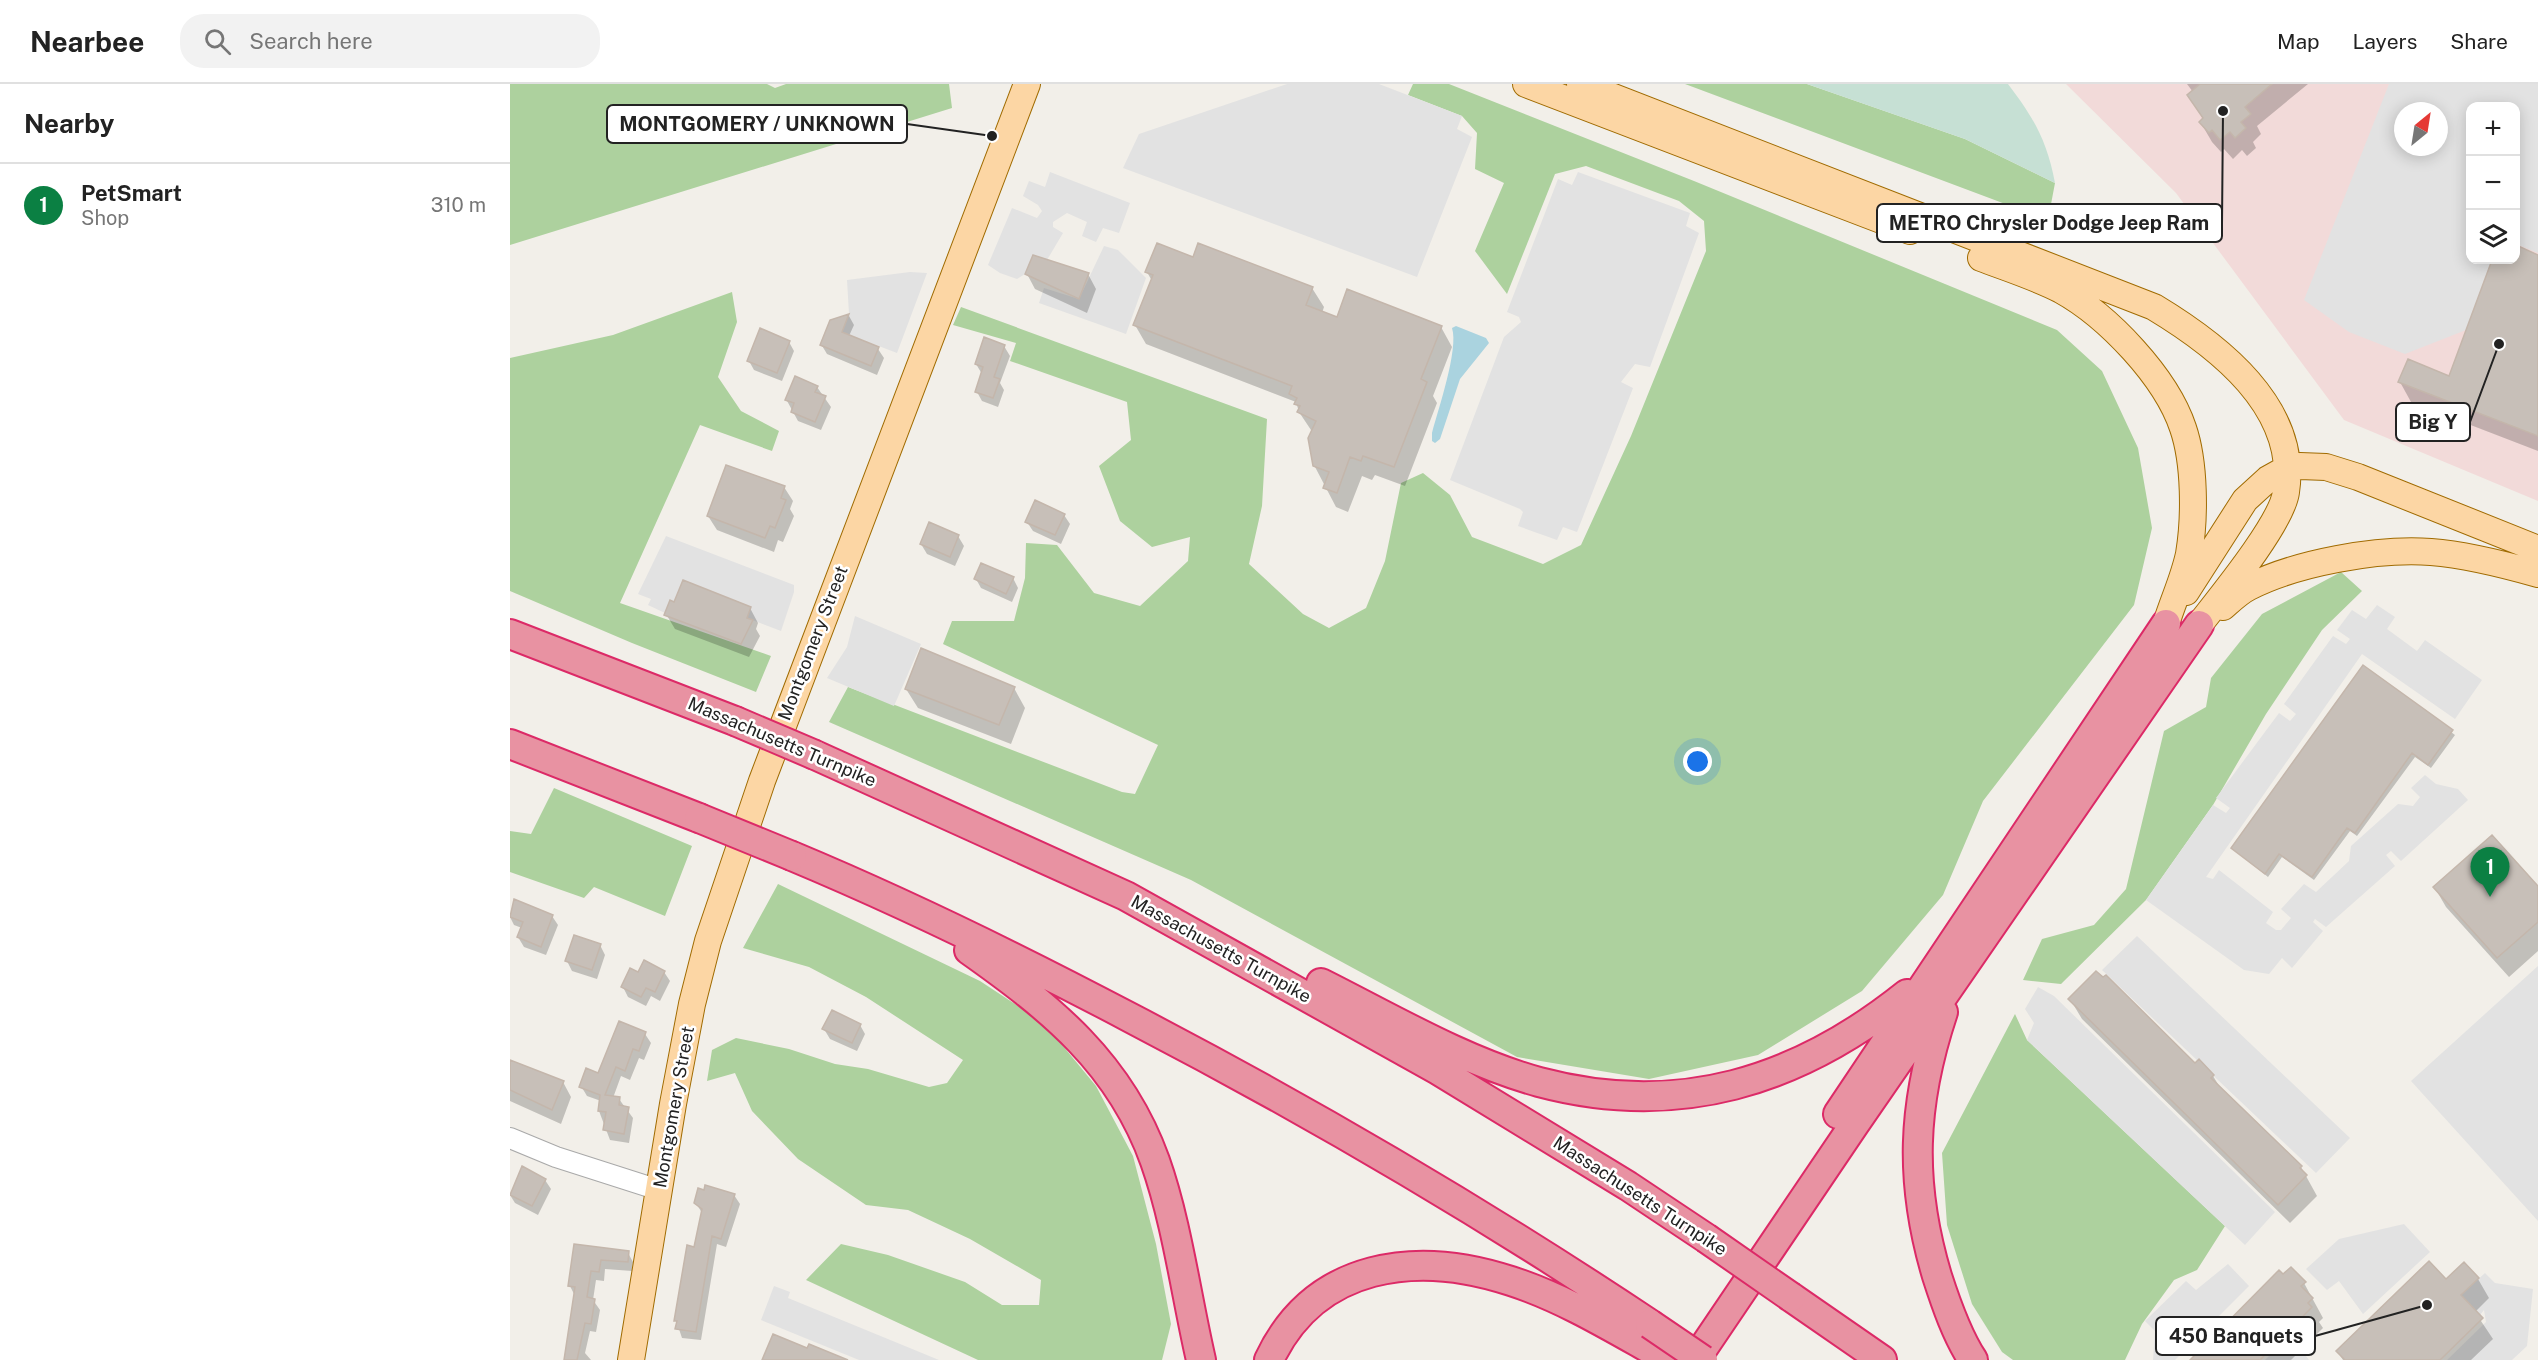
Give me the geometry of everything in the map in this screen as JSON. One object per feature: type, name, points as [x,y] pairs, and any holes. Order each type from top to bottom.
[{"type":"highway","points":[[1695,1360],[1940,981],[2166,624]]},
{"type":"highway","points":[[510,744],[792,855],[1008,954],[1203,1056],[1360,1143],[1532,1245],[1643,1333],[1672,1360],[1940,981],[2199,625]]},
{"type":"highway","name":"Massachusetts Turnpike","points":[[510,634],[735,721],[815,755],[1126,896],[1438,1070],[1618,1180],[1707,1238],[1882,1360]]},
{"type":"highway","points":[[1126,896],[1279,962],[1476,1059],[1539,1082],[1599,1093],[1670,1097],[1735,1086],[1802,1063],[1940,981]]},
{"type":"highway","points":[[908,908],[1039,1002],[1062,1021],[1101,1062],[1137,1119],[1155,1161],[1201,1360]]},
{"type":"highway","points":[[1940,981],[1931,1048],[1918,1107],[1916,1154],[1919,1199],[1926,1240],[1943,1295],[1973,1360]]},
{"type":"highway","points":[[1269,1360],[1281,1334],[1296,1316],[1304,1307],[1328,1291],[1358,1276],[1387,1269],[1424,1265],[1460,1268],[1511,1281],[1643,1333],[1703,1360]]},
{"type":"main road","name":"Montgomery Street","points":[[634,1359],[658,1190],[692,1004],[728,879],[818,629],[1027,84]]},
{"type":"main road","points":[[1526,84],[2041,281],[2090,309],[2128,342],[2157,381],[2183,427],[2193,486],[2189,555],[2166,624]]},
{"type":"main road","points":[[1580,84],[2154,307],[2193,331],[2227,359],[2256,391],[2281,434],[2286,469],[2286,494],[2276,517],[2237,575],[2199,625]]},
{"type":"main road","points":[[2166,624],[2245,500],[2268,479],[2286,469],[2300,466],[2326,467],[2358,477],[2538,549]]},
{"type":"main road","points":[[2199,625],[2248,588],[2304,566],[2365,555],[2430,552],[2495,561],[2538,574]]},
{"type":"street","points":[[510,1138],[556,1157],[658,1190]]},
{"type":"shaded area","points":[[1287,84],[1379,84],[1462,116],[1457,129],[1472,137],[1417,277],[1123,168],[1139,134]]},
{"type":"shaded area","points":[[2066,84],[2538,84],[2538,501],[2344,420],[2176,193]]},
{"type":"shaded area","points":[[2389,84],[2538,84],[2538,253],[2520,246],[2520,102],[2466,102],[2466,264],[2491,264],[2466,330],[2405,354],[2349,332],[2304,300]]},
{"type":"shaded area","points":[[1050,172],[1130,203],[1119,233],[1103,228],[1096,242],[1082,236],[1087,222],[1067,213],[1053,222],[1053,227],[1063,233],[1047,260],[1033,255],[1025,274],[1017,279],[1000,273],[988,265],[1012,208],[1037,218],[1042,211],[1038,205],[1023,196],[1029,181],[1045,187]]},
{"type":"shaded area","points":[[1578,172],[1690,213],[1686,226],[1699,233],[1650,367],[1635,364],[1621,382],[1633,388],[1577,532],[1563,527],[1557,540],[1518,526],[1523,512],[1520,509],[1450,480],[1504,337],[1521,322],[1519,317],[1507,312],[1558,179],[1572,185]]},
{"type":"shaded area","points":[[1104,246],[1118,250],[1146,278],[1126,334],[1039,303],[1044,288],[1079,299]]},
{"type":"shaded area","points":[[910,272],[927,273],[897,353],[842,332],[849,314],[847,280]]},
{"type":"shaded area","points":[[666,536],[794,585],[794,592],[781,631],[747,618],[751,607],[683,580],[674,602],[670,601],[665,613],[648,605],[651,599],[638,594]]},
{"type":"shaded area","points":[[2377,605],[2395,617],[2387,629],[2417,651],[2425,640],[2482,680],[2455,719],[2362,654],[2206,877],[2213,879],[2219,870],[2273,912],[2266,923],[2276,930],[2281,930],[2291,918],[2281,909],[2304,884],[2316,892],[2349,861],[2351,846],[2398,804],[2413,806],[2420,797],[2411,788],[2425,775],[2436,784],[2458,789],[2468,800],[2401,861],[2391,851],[2386,855],[2395,866],[2326,927],[2315,919],[2313,922],[2323,931],[2292,968],[2282,958],[2269,974],[2244,970],[2146,900],[2213,805],[2226,813],[2230,808],[2216,798],[2279,713],[2290,721],[2296,714],[2284,704],[2333,636],[2346,644],[2350,639],[2337,630],[2352,610],[2366,619]]},
{"type":"shaded area","points":[[855,616],[921,644],[894,706],[827,678],[847,647]]},
{"type":"shaded area","points":[[2137,936],[2350,1138],[2316,1173],[2102,970]]},
{"type":"shaded area","points":[[2538,966],[2538,1221],[2411,1081]]},
{"type":"shaded area","points":[[2038,987],[2054,996],[2275,1212],[2245,1245],[2027,1040],[2034,1023],[2025,1009]]},
{"type":"shaded area","points":[[2404,1224],[2430,1252],[2363,1314],[2339,1281],[2327,1290],[2306,1269],[2339,1239]]},
{"type":"shaded area","points":[[2228,1264],[2249,1286],[2175,1360],[2153,1360],[2155,1331],[2145,1321],[2186,1281],[2196,1290]]},
{"type":"shaded area","points":[[2485,1273],[2495,1283],[2533,1289],[2527,1346],[2512,1360],[2447,1360],[2486,1322],[2484,1310],[2480,1315],[2461,1295]]},
{"type":"shaded area","points":[[774,1286],[790,1292],[788,1298],[939,1360],[859,1360],[761,1320]]},
{"type":"shaded area","points":[[2290,1335],[2309,1360],[2265,1360]]},
{"type":"green space","points":[[510,84],[767,84],[775,88],[786,84],[949,84],[952,108],[510,245]]},
{"type":"green space","points":[[1413,84],[1449,84],[1694,181],[2057,330],[2102,371],[2138,448],[2152,528],[2134,605],[1983,801],[1943,895],[1862,991],[1758,1055],[1649,1079],[1517,1057],[1191,880],[829,722],[848,687],[1122,792],[1135,794],[1158,745],[943,644],[952,621],[1014,621],[1025,578],[1026,543],[1057,545],[1094,593],[1140,606],[1188,561],[1190,537],[1152,547],[1120,521],[1099,466],[1131,440],[1127,402],[1010,361],[1016,343],[953,325],[961,307],[1267,419],[1262,506],[1249,564],[1303,614],[1329,628],[1366,608],[1385,561],[1401,483],[1423,473],[1450,495],[1472,537],[1543,564],[1581,545],[1631,436],[1706,251],[1704,221],[1679,201],[1586,166],[1555,174],[1507,294],[1475,251],[1504,183],[1475,169],[1477,133],[1462,116],[1408,95]]},
{"type":"green space","points":[[1685,84],[1807,84],[1965,139],[2055,183],[2048,220]]},
{"type":"green space","points":[[1807,84],[2008,84],[2038,130],[2048,155],[2055,183],[1965,139]]},
{"type":"green space","points":[[732,292],[737,322],[718,377],[741,411],[779,431],[772,451],[700,425],[620,603],[771,656],[756,692],[510,591],[510,358],[613,335]]},
{"type":"green space","points":[[2341,572],[2362,591],[2322,630],[2266,714],[2213,805],[2146,900],[2061,984],[2023,980],[2042,939],[2094,925],[2126,889],[2164,731],[2206,707],[2211,678],[2262,614]]},
{"type":"green space","points":[[554,788],[692,846],[665,916],[594,887],[584,898],[510,872],[510,831],[531,834]]},
{"type":"green space","points":[[778,884],[980,981],[1044,1023],[1096,1086],[1133,1156],[1156,1244],[1171,1324],[1162,1360],[978,1360],[806,1280],[841,1244],[888,1255],[965,1282],[1002,1305],[1039,1305],[1041,1280],[970,1239],[908,1210],[866,1205],[798,1159],[752,1111],[735,1073],[707,1081],[712,1050],[736,1038],[789,1049],[835,1064],[868,1069],[929,1087],[947,1083],[963,1060],[866,997],[809,967],[743,948]]},
{"type":"green space","points":[[2015,1014],[2027,1040],[2225,1226],[2197,1270],[2174,1280],[2142,1324],[2125,1360],[2013,1360],[2002,1352],[1972,1304],[1947,1225],[1942,1153]]},
{"type":"water","points":[[1456,326],[1486,338],[1489,343],[1460,379],[1440,439],[1435,443],[1432,441],[1432,433],[1453,350],[1452,328]]},
{"type":"building","points":[[2200,84],[2272,84],[2245,107],[2251,114],[2241,122],[2246,128],[2235,138],[2230,132],[2220,140],[2212,130],[2209,133],[2199,122],[2203,118],[2187,95]]},
{"type":"building","points":[[1157,243],[1193,257],[1198,243],[1313,287],[1306,305],[1337,317],[1347,289],[1442,326],[1421,379],[1427,382],[1394,467],[1363,456],[1361,461],[1350,457],[1337,493],[1323,488],[1329,472],[1313,466],[1308,438],[1316,421],[1297,412],[1300,406],[1294,404],[1297,398],[1289,394],[1292,386],[1133,325],[1153,275],[1145,272]]},
{"type":"building","points":[[2520,247],[2538,255],[2538,436],[2398,382],[2408,359],[2449,376],[2491,264],[2520,264]]},
{"type":"building","points":[[1033,255],[1089,273],[1079,299],[1025,274]]},
{"type":"building","points":[[849,314],[842,332],[879,347],[871,366],[820,345],[830,320]]},
{"type":"building","points":[[760,328],[790,341],[777,373],[747,361]]},
{"type":"building","points":[[984,337],[1005,345],[994,377],[1000,379],[993,398],[975,392],[983,367],[975,364]]},
{"type":"building","points":[[795,376],[818,386],[815,392],[826,396],[815,422],[791,412],[794,403],[785,400]]},
{"type":"building","points":[[726,465],[785,486],[781,498],[786,500],[775,528],[770,526],[765,538],[707,516]]},
{"type":"building","points":[[1035,500],[1065,514],[1055,535],[1025,522]]},
{"type":"building","points":[[929,522],[959,535],[950,557],[920,544]]},
{"type":"building","points":[[981,563],[1014,577],[1006,594],[974,579]]},
{"type":"building","points":[[683,580],[751,607],[747,618],[753,620],[741,644],[664,615],[670,600],[674,602]]},
{"type":"building","points":[[921,648],[1015,687],[999,725],[905,689]]},
{"type":"building","points":[[2363,665],[2453,730],[2428,765],[2412,753],[2355,833],[2347,828],[2312,877],[2279,854],[2265,874],[2231,848]]},
{"type":"building","points":[[2492,835],[2538,886],[2538,922],[2497,958],[2433,887]]},
{"type":"building","points":[[514,899],[553,915],[541,947],[517,937],[523,922],[510,917]]},
{"type":"building","points":[[574,935],[601,944],[592,970],[565,961]]},
{"type":"building","points":[[644,960],[665,971],[655,992],[646,988],[641,997],[621,987],[630,968],[638,972]]},
{"type":"building","points":[[2096,971],[2103,977],[2106,975],[2195,1063],[2199,1059],[2214,1075],[2211,1078],[2302,1166],[2300,1168],[2307,1175],[2278,1205],[2068,999]]},
{"type":"building","points":[[832,1010],[861,1024],[852,1043],[822,1029]]},
{"type":"building","points":[[619,1021],[646,1032],[639,1051],[633,1049],[625,1071],[616,1067],[605,1095],[620,1097],[619,1105],[629,1107],[624,1134],[603,1130],[606,1112],[598,1111],[600,1095],[579,1087],[586,1068],[598,1073]]},
{"type":"building","points":[[510,1060],[564,1081],[552,1110],[510,1090]]},
{"type":"building","points":[[522,1166],[546,1179],[532,1206],[510,1195]]},
{"type":"building","points":[[705,1185],[735,1194],[721,1239],[712,1236],[696,1332],[675,1329],[677,1321],[674,1321],[687,1245],[694,1247],[702,1209],[694,1203],[698,1188],[704,1190]]},
{"type":"building","points":[[574,1244],[629,1251],[628,1262],[601,1260],[599,1272],[591,1271],[587,1297],[595,1299],[591,1324],[585,1323],[577,1360],[564,1360],[575,1287],[568,1286]]},
{"type":"building","points":[[2429,1261],[2446,1279],[2464,1262],[2479,1278],[2461,1295],[2483,1318],[2440,1360],[2345,1360],[2336,1351]]},
{"type":"building","points":[[2291,1267],[2306,1282],[2301,1286],[2313,1298],[2308,1303],[2312,1307],[2260,1360],[2190,1360],[2279,1270],[2283,1274]]},
{"type":"building","points":[[773,1334],[807,1348],[809,1344],[848,1360],[762,1360]]},
{"type":"place","name":"METRO Chrysler Dodge Jeep Ram","points":[[2223,111]]},
{"type":"place","name":"MONTGOMERY / UNKNOWN","points":[[992,136]]},
{"type":"place","name":"Big Y","points":[[2499,344]]},
{"type":"place","name":"PetSmart","points":[[2490,897]]},
{"type":"place","name":"450 Banquets","points":[[2427,1305]]}]
